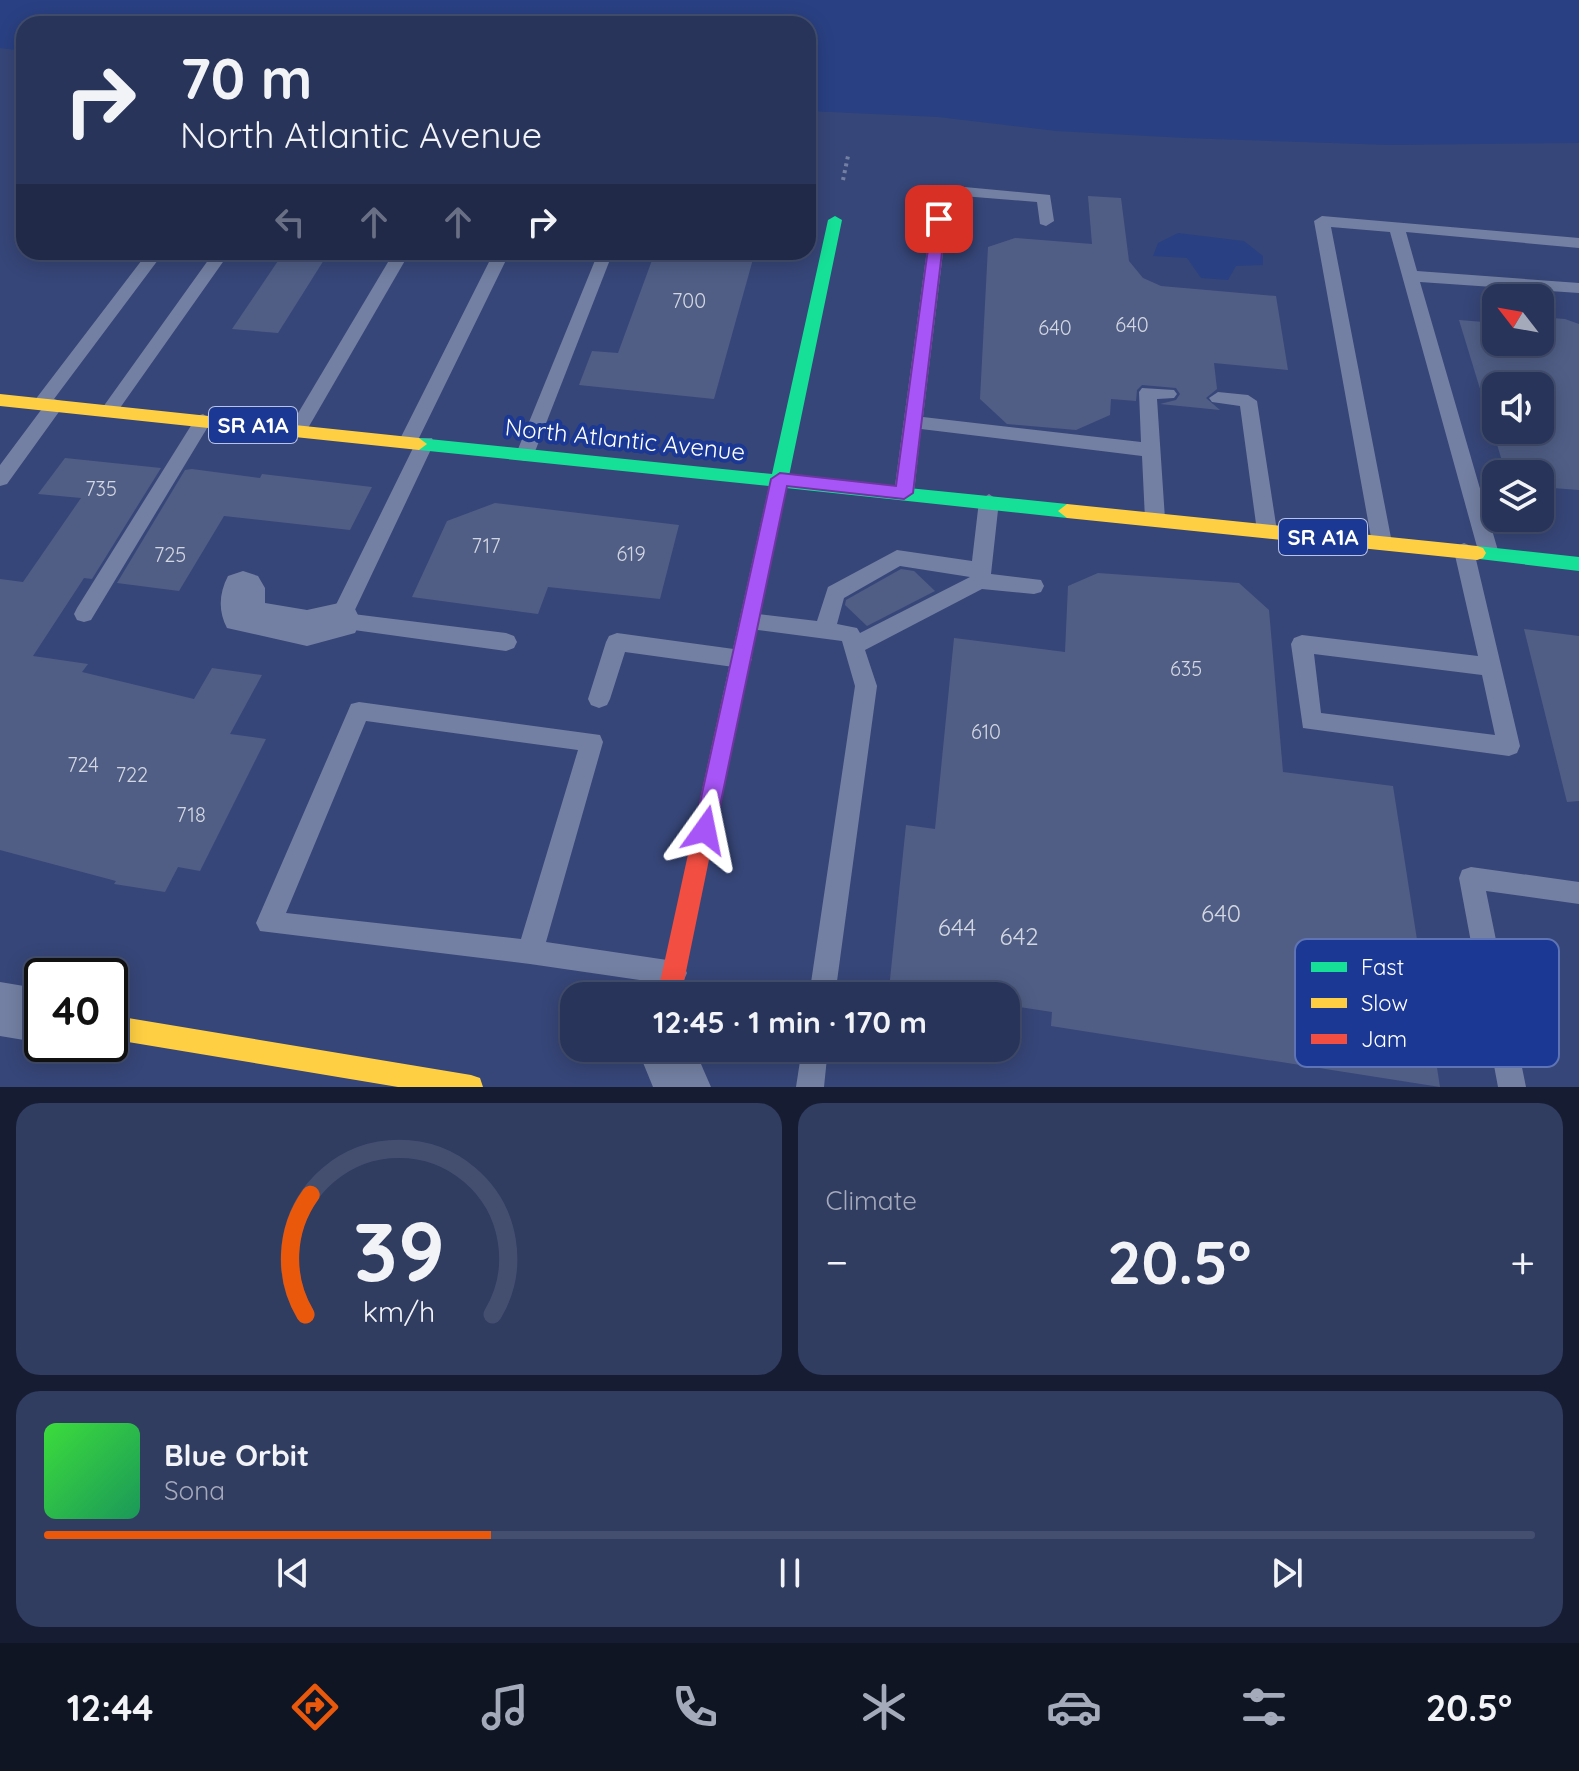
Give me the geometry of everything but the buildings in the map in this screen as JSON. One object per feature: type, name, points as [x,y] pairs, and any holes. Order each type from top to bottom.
[{"type":"main road","points":[[672,982],[835,220]]},
{"type":"main road","name":"North Atlantic Avenue","points":[[0,400],[1579,564]]},
{"type":"main road","points":[[128,1030],[471,1087]]},
{"type":"street","points":[[243,588],[243,616],[307,628],[339,621]]},
{"type":"street","points":[[0,1009],[24,1013]]},
{"type":"street","points":[[671,1062],[682,1087]]},
{"type":"lane","points":[[904,493],[943,190],[1045,198],[1046,221]]},
{"type":"lane","points":[[1382,543],[1322,221],[1579,243]]},
{"type":"lane","points":[[1396,228],[1489,554]]},
{"type":"lane","points":[[0,479],[48,404],[150,260]]},
{"type":"lane","points":[[109,411],[216,260]]},
{"type":"lane","points":[[297,430],[397,260]]},
{"type":"lane","points":[[498,260],[339,621],[506,642]]},
{"type":"lane","points":[[525,454],[603,260]]},
{"type":"lane","points":[[1411,276],[1579,288]]},
{"type":"lane","points":[[1155,519],[1148,392],[1168,394]]},
{"type":"lane","points":[[1218,398],[1248,401],[1267,531]]},
{"type":"lane","points":[[84,614],[203,420]]},
{"type":"lane","points":[[913,422],[1151,450]]},
{"type":"lane","points":[[981,575],[989,501]]},
{"type":"lane","points":[[1464,551],[1492,667],[1509,746],[1311,721],[1302,644],[1492,667]]},
{"type":"lane","points":[[825,631],[835,593],[897,558],[1034,586]]},
{"type":"lane","points":[[853,646],[981,575]]},
{"type":"lane","points":[[750,621],[850,634],[866,686],[824,982]]},
{"type":"lane","points":[[599,699],[617,642],[741,659]]},
{"type":"lane","points":[[530,952],[592,742],[359,711],[269,923],[530,952],[658,982]]},
{"type":"lane","points":[[1483,939],[1471,878],[1579,893]]},
{"type":"lane","points":[[810,1087],[813,1062]]},
{"type":"lane","points":[[1508,1067],[1512,1087]]},
{"type":"path","points":[[843,180],[848,156]]},
{"type":"water","points":[[0,0],[1579,0],[1579,143],[1391,145],[1185,138],[1056,131],[938,117],[816,111],[816,16],[16,16],[16,50],[0,48]]},
{"type":"water","points":[[1178,233],[1244,241],[1263,256],[1263,265],[1236,266],[1228,280],[1201,278],[1187,258],[1153,256],[1158,243]]},
{"type":"traffic: fast","points":[[732,699],[835,220]]},
{"type":"traffic: fast","points":[[419,444],[1067,511]]},
{"type":"traffic: fast","points":[[1477,553],[1579,564]]},
{"type":"traffic: slow","points":[[0,400],[419,444]]},
{"type":"traffic: slow","points":[[1067,511],[1477,553]]},
{"type":"traffic: slow","points":[[128,1030],[471,1087]]},
{"type":"traffic: jam","points":[[672,982],[732,699]]},
{"type":"route","points":[[705,830],[780,479],[904,493],[939,219]]}]
